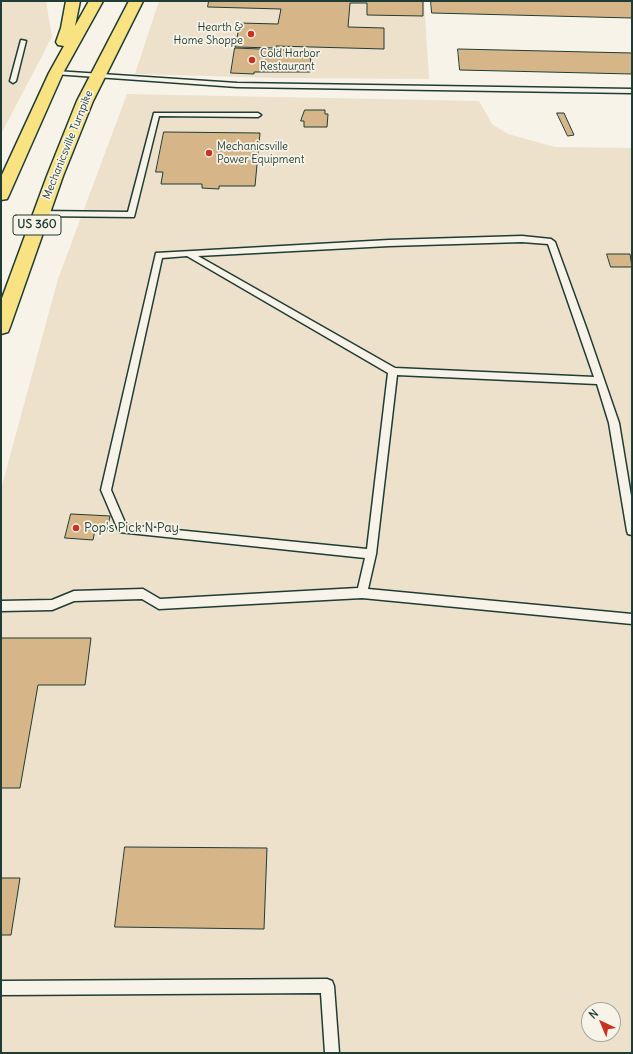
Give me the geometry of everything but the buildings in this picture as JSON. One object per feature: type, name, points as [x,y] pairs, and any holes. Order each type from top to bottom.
[{"type":"highway","points":[[54,78],[70,19],[73,1]]},
{"type":"highway","points":[[1,195],[54,78],[96,1]]},
{"type":"highway","name":"US 360","points":[[96,76],[136,1]]},
{"type":"highway","name":"Mechanicsville Turnpike","points":[[1,327],[40,214],[96,76]]},
{"type":"lane","points":[[13,81],[23,41]]},
{"type":"lane","points":[[54,78],[96,76],[238,85],[632,91]]},
{"type":"lane","points":[[40,214],[131,215],[156,114],[258,115]]},
{"type":"lane","points":[[371,554],[122,530],[106,490],[159,255],[389,243],[522,239],[551,242],[614,423],[632,531]]},
{"type":"lane","points":[[188,254],[393,371],[600,381]]},
{"type":"lane","points":[[362,593],[371,554],[393,371]]},
{"type":"lane","points":[[1,606],[52,606],[74,596],[143,594],[159,604],[362,593],[632,619]]},
{"type":"lane","points":[[1,988],[328,986],[332,1053]]},
{"type":"shaded area","points":[[1,1],[46,1],[52,37],[1,134]]},
{"type":"shaded area","points":[[159,1],[424,1],[429,79],[276,78],[135,74]]},
{"type":"shaded area","points":[[127,94],[479,101],[492,124],[508,134],[555,147],[632,148],[632,1053],[1,1053],[1,489],[58,279]]},
{"type":"place","name":"Hearth & Home Shoppe","points":[[251,34]]},
{"type":"place","name":"Cold Harbor Restaurant","points":[[252,60]]},
{"type":"place","name":"Mechanicsville Power Equipment","points":[[209,153]]},
{"type":"place","name":"Pop's Pick N Pay","points":[[76,528]]}]
